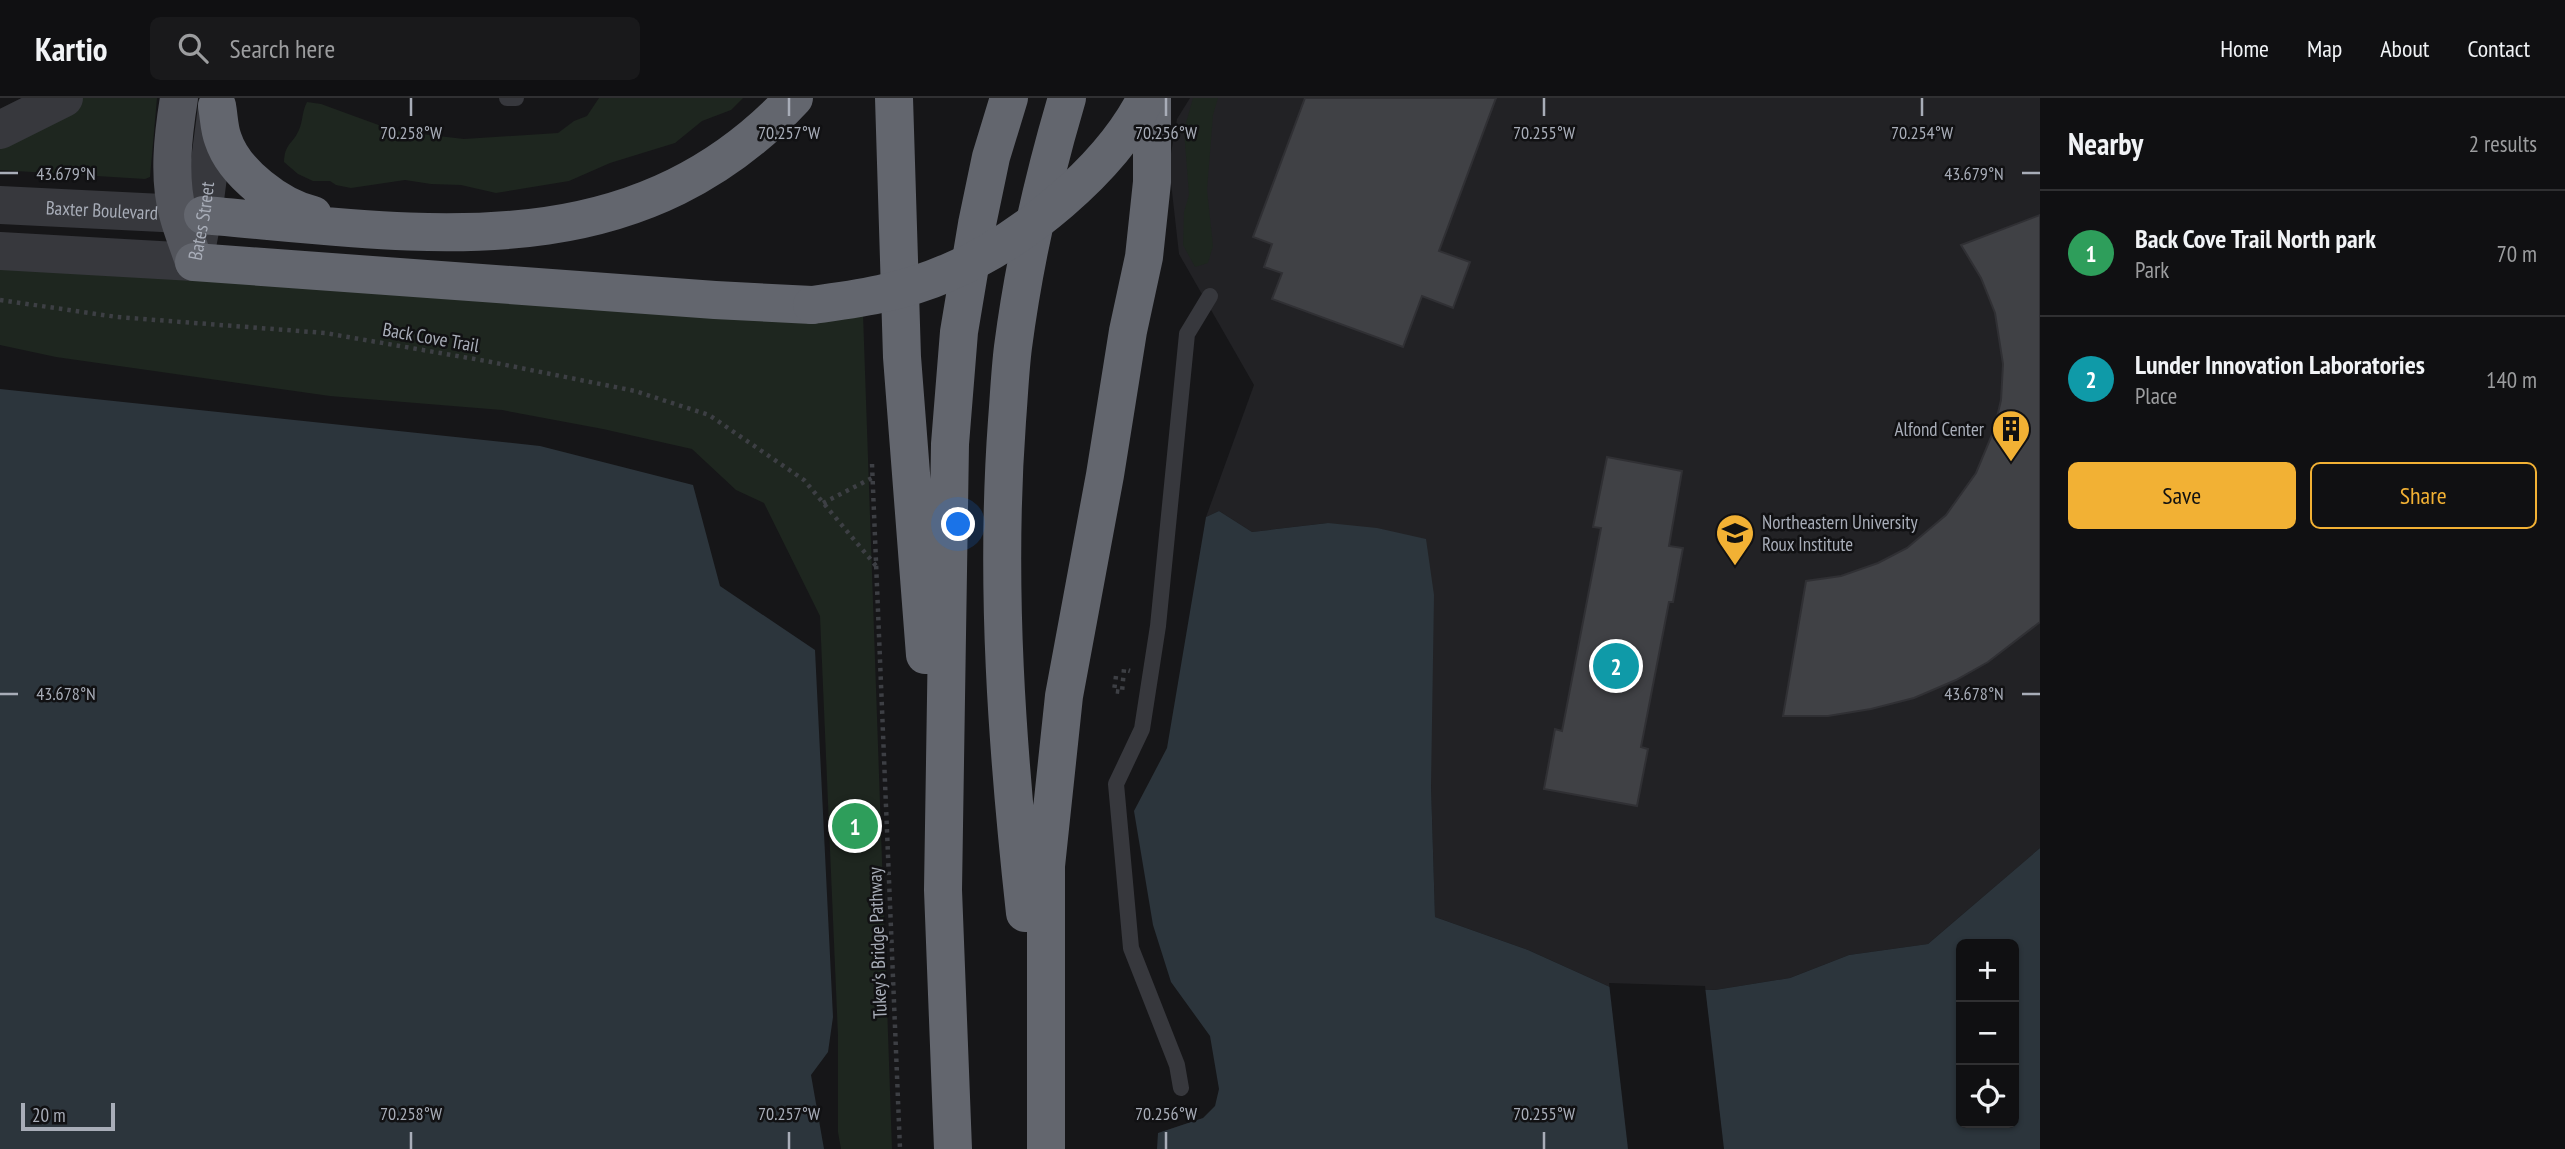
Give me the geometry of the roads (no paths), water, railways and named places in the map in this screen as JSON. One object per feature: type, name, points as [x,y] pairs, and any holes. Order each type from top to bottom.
[{"type":"highway","points":[[190,214],[391,231],[454,233],[540,228],[596,218],[678,187],[729,155],[777,116],[794,98]]},
{"type":"highway","points":[[894,98],[903,369],[943,891],[953,1149]]},
{"type":"highway","points":[[943,891],[950,443],[958,346],[977,224],[991,157],[1010,98]]},
{"type":"highway","points":[[1044,1149],[1004,687],[1002,536],[1004,461],[1013,348],[1028,253],[1067,98]]},
{"type":"highway","points":[[194,262],[715,300],[812,304],[883,294],[947,273],[997,247],[1040,218],[1097,166],[1146,98]]},
{"type":"highway","points":[[1044,1149],[1046,866],[1064,696],[1105,475],[1128,331],[1144,257],[1152,182],[1152,98]]},
{"type":"highway","points":[[217,102],[223,140],[242,170],[271,196],[306,213],[391,231]]},
{"type":"main road","name":"Bates Street","points":[[173,106],[173,187],[190,214]]},
{"type":"street","points":[[0,130],[64,98]]},
{"type":"street","name":"Bates Street","points":[[194,262],[190,214],[217,102]]},
{"type":"street","name":"Baxter Boulevard","points":[[0,205],[190,214]]},
{"type":"street","points":[[0,251],[194,262]]},
{"type":"lane","points":[[507,98],[516,98]]},
{"type":"lane","points":[[1181,1088],[1177,1065],[1132,948],[1116,784],[1142,729],[1158,626],[1187,334],[1210,296]]},
{"type":"place","name":"Alfond Center","points":[[2011,463]]},
{"type":"place","name":"Northeastern University Roux Institute","points":[[1735,567]]},
{"type":"place","name":"Lunder Innovation Laboratories","points":[[1616,666]]},
{"type":"place","name":"Back Cove Trail North park","points":[[855,826]]}]
